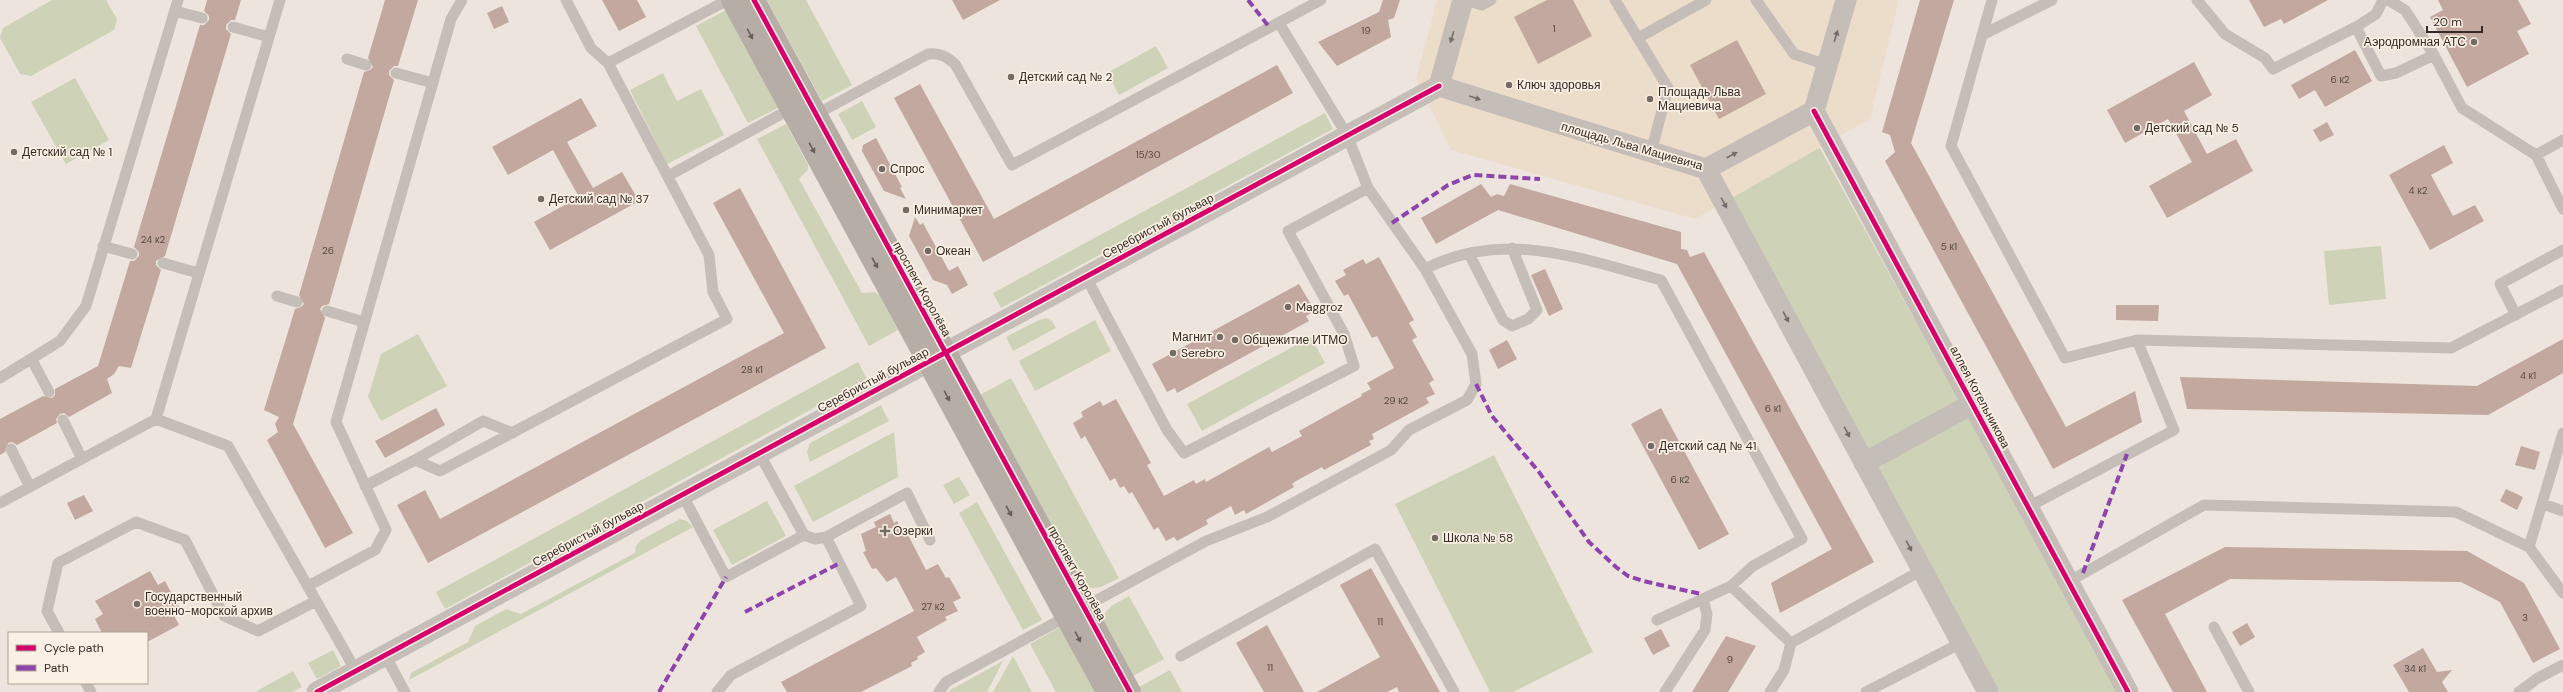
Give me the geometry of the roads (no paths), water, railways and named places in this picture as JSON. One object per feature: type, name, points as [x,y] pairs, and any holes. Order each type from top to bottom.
[{"type":"street","points":[[1438,86],[1464,0]]},
{"type":"street","points":[[1814,111],[1846,0]]},
{"type":"street","name":"проспект Королёва","points":[[738,1],[804,112],[1075,612],[1108,692]]},
{"type":"street","name":"Серебристый бульвар","points":[[317,692],[1438,86]]},
{"type":"street","name":"площадь Льва Мациевича","points":[[1438,86],[1706,169],[1814,111]]},
{"type":"street","name":"аллея Котельникова","points":[[1814,111],[2128,692]]},
{"type":"street","points":[[1706,169],[1988,692]]},
{"type":"street","points":[[1864,463],[1972,404]]},
{"type":"street","name":"проспект Королёва","points":[[1075,612],[1130,692]]},
{"type":"lane","points":[[0,378],[32,360],[60,341],[86,306],[178,0]]},
{"type":"lane","points":[[0,503],[156,419],[280,0]]},
{"type":"lane","points":[[308,586],[375,550],[386,530],[336,422],[451,19],[462,0]]},
{"type":"lane","points":[[415,460],[440,471],[728,319],[713,292],[709,255],[608,63],[591,48],[566,0]]},
{"type":"lane","points":[[1464,0],[1482,5],[1491,0]]},
{"type":"lane","points":[[1615,0],[1668,88],[1651,152]]},
{"type":"lane","points":[[1638,38],[1706,0]]},
{"type":"lane","points":[[1756,0],[1794,54],[1827,65]]},
{"type":"lane","points":[[1992,0],[1951,146],[2065,358],[2137,340],[2451,348],[2563,290]]},
{"type":"lane","points":[[1982,35],[2052,0]]},
{"type":"lane","points":[[2197,0],[2225,34],[2265,58],[2273,69],[2356,27],[2376,14],[2383,0]]},
{"type":"lane","points":[[2388,0],[2405,10],[2434,55],[2462,108],[2536,155],[2563,209]]},
{"type":"lane","points":[[608,63],[738,1]]},
{"type":"lane","points":[[668,176],[928,54],[937,53],[947,57],[954,64],[1012,165],[1279,23],[1315,2]]},
{"type":"lane","points":[[175,11],[202,18]]},
{"type":"lane","points":[[939,692],[946,682],[1206,541],[1267,517],[1391,450],[1409,430],[1467,400],[1476,384],[1472,354],[1425,269],[1368,188],[1347,135],[1279,23]]},
{"type":"lane","points":[[2356,27],[2382,76],[2396,73],[2434,55]]},
{"type":"lane","points":[[233,28],[269,38]]},
{"type":"lane","points":[[346,59],[366,64]]},
{"type":"lane","points":[[396,73],[433,83]]},
{"type":"lane","points":[[2536,155],[2563,140]]},
{"type":"lane","points":[[1086,277],[1167,430],[1184,453],[1354,366],[1344,334],[1288,231],[1368,188]]},
{"type":"lane","points":[[103,246],[132,254]]},
{"type":"lane","points":[[1425,269],[1438,262],[1469,254],[1512,248],[1552,251],[1661,280],[1802,539],[1753,566],[1731,586],[1657,620]]},
{"type":"lane","points":[[1469,254],[1503,320],[1512,326],[1528,320],[1537,310],[1512,248]]},
{"type":"lane","points":[[2516,315],[2500,284],[2563,250]]},
{"type":"lane","points":[[163,263],[198,273]]},
{"type":"lane","points":[[277,296],[297,302]]},
{"type":"lane","points":[[327,311],[364,322]]},
{"type":"lane","points":[[2028,507],[2174,430],[2137,340]]},
{"type":"lane","points":[[32,360],[49,392]]},
{"type":"lane","points":[[156,419],[228,446],[356,671]]},
{"type":"lane","points":[[63,420],[82,459]]},
{"type":"lane","points":[[365,486],[415,460],[483,421],[513,433]]},
{"type":"lane","points":[[2529,547],[2563,433]]},
{"type":"lane","points":[[10,449],[30,487]]},
{"type":"lane","points":[[759,453],[804,535],[815,539],[826,537],[906,493],[930,540]]},
{"type":"lane","points":[[682,494],[726,577],[804,535]]},
{"type":"lane","points":[[2543,504],[2563,511]]},
{"type":"lane","points":[[2068,582],[2204,505],[2456,512],[2529,547],[2563,593]]},
{"type":"lane","points":[[58,632],[47,610],[58,563],[136,522],[185,540],[224,616],[258,631],[316,601]]},
{"type":"lane","points":[[718,692],[731,675],[861,606],[826,537]]},
{"type":"lane","points":[[1181,656],[1375,549],[1454,692]]},
{"type":"lane","points":[[1770,692],[1784,670],[1791,643],[1922,570]]},
{"type":"lane","points":[[1731,586],[1791,643]]},
{"type":"lane","points":[[1665,692],[1705,630],[1706,614],[1703,599]]},
{"type":"lane","points":[[2214,627],[2249,692]]},
{"type":"lane","points":[[1866,692],[1961,643]]},
{"type":"lane","points":[[385,655],[405,692]]},
{"type":"lane","points":[[2519,692],[2538,678],[2563,665]]},
{"type":"place","name":"Аэродромная АТС","points":[[2474,42]]},
{"type":"place","name":"Детский сад № 2","points":[[1011,77]]},
{"type":"place","name":"Ключ здоровья","points":[[1509,85]]},
{"type":"place","name":"Площадь Льва Мациевича","points":[[1650,99]]},
{"type":"place","name":"Детский сад № 5","points":[[2137,128]]},
{"type":"place","name":"Детский сад № 1","points":[[14,152]]},
{"type":"place","name":"Спрос","points":[[882,169]]},
{"type":"place","name":"Детский сад № 37","points":[[541,199]]},
{"type":"place","name":"Минимаркет","points":[[906,210]]},
{"type":"place","name":"Океан","points":[[928,251]]},
{"type":"place","name":"Maggroz","points":[[1288,307]]},
{"type":"place","name":"Магнит","points":[[1220,337]]},
{"type":"place","name":"Общежитие ИТМО","points":[[1235,340]]},
{"type":"place","name":"Serebro","points":[[1173,353]]},
{"type":"place","name":"Детский сад № 41","points":[[1651,446]]},
{"type":"place","name":"Озерки","points":[[885,531]]},
{"type":"place","name":"Школа № 58","points":[[1435,538]]},
{"type":"place","name":"Государственный военно-морской архив","points":[[137,604]]}]
